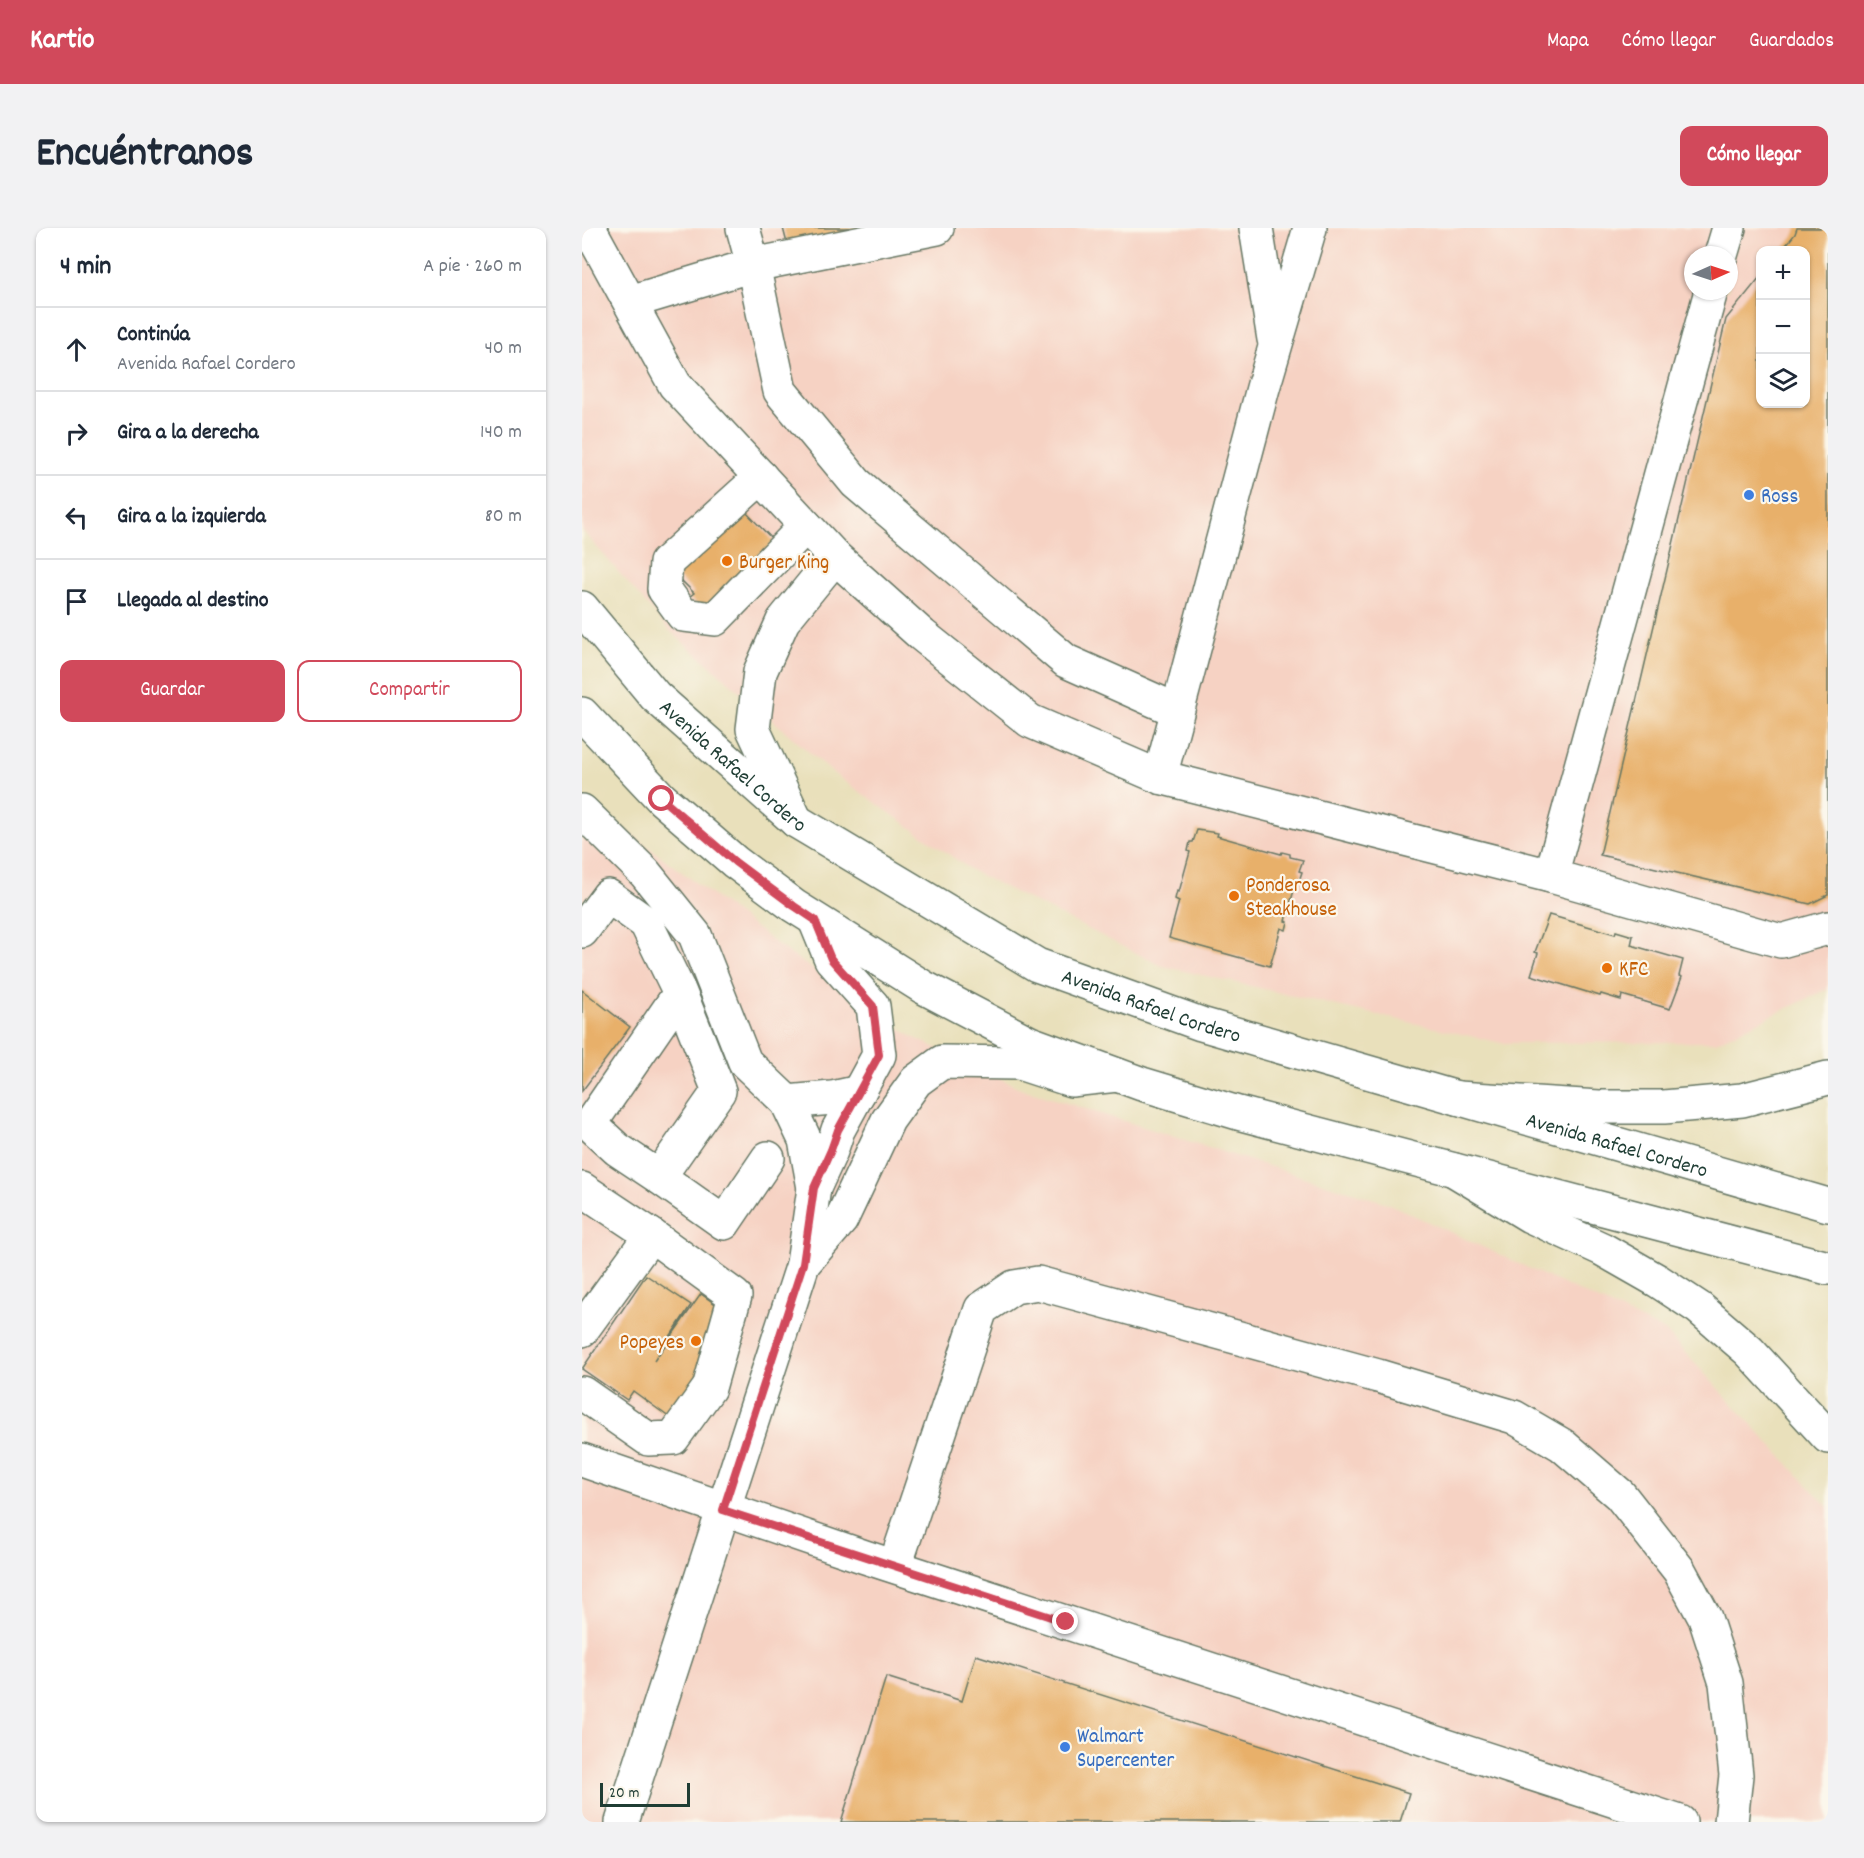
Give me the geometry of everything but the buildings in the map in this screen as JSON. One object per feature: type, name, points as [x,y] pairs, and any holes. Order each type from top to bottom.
[{"type":"main road","points":[[589,228],[675,385],[835,557],[922,635],[1030,721],[1160,777],[1551,876],[1781,940],[1828,928]]},
{"type":"main road","points":[[743,228],[780,391],[856,483],[1066,661],[1176,710]]},
{"type":"main road","points":[[630,302],[753,265],[937,228]]},
{"type":"main road","points":[[1256,228],[1275,346]]},
{"type":"main road","points":[[1160,777],[1176,710],[1275,346],[1310,228]]},
{"type":"main road","points":[[1723,246],[1728,228]]},
{"type":"main road","points":[[1551,876],[1709,300]]},
{"type":"main road","points":[[761,477],[666,563],[664,588],[683,615],[715,619],[806,526]]},
{"type":"main road","points":[[796,821],[753,729],[760,672],[783,621],[835,557]]},
{"type":"main road","name":"Avenida Rafael Cordero","points":[[582,608],[655,696],[796,821],[1037,965],[1201,1024],[1828,1205]]},
{"type":"main road","points":[[582,714],[662,799],[735,862],[794,906],[923,987],[1030,1043],[1117,1075],[1238,1113],[1828,1268]]},
{"type":"main road","points":[[582,811],[645,873],[695,935],[745,1062],[787,1102],[805,1140],[814,1188]]},
{"type":"main road","points":[[582,931],[608,896],[646,923],[680,993],[719,1090],[659,1177]]},
{"type":"main road","points":[[621,1822],[803,1264],[814,1188],[838,1130],[879,1055],[873,1006],[831,959],[815,920]]},
{"type":"main road","points":[[680,993],[590,1124],[616,1149],[724,1223],[768,1158]]},
{"type":"main road","points":[[803,1264],[841,1220],[888,1120],[916,1081],[942,1062],[1019,1062],[1071,1080],[1117,1075]]},
{"type":"main road","points":[[1458,1098],[1599,1107],[1664,1107],[1742,1100],[1828,1078]]},
{"type":"main road","points":[[787,1102],[832,1098],[859,1092]]},
{"type":"main road","points":[[582,1393],[648,1438],[673,1438],[710,1388],[735,1296],[651,1235],[584,1194],[616,1149]]},
{"type":"main road","points":[[1454,1170],[1530,1216],[1602,1249],[1699,1308],[1749,1351],[1828,1437]]},
{"type":"main road","points":[[582,1330],[651,1235]]},
{"type":"main road","points":[[896,1566],[981,1309],[1014,1287],[1038,1283],[1378,1376],[1514,1417],[1562,1445],[1620,1495],[1679,1570],[1695,1598],[1705,1618],[1726,1683],[1736,1774],[1731,1822]]},
{"type":"main road","points":[[582,1460],[723,1510],[1680,1822]]},
{"type":"shaded area","points":[[582,228],[1828,228],[1828,989],[1716,1042],[1501,1043],[1162,966],[974,872],[833,773],[668,629],[582,530]]},
{"type":"shaded area","points":[[597,808],[786,951],[911,1036],[1022,1089],[1387,1203],[1665,1331],[1828,1507],[1828,1822],[582,1822],[582,828]]},
{"type":"place","name":"Ross","points":[[1749,495]]},
{"type":"place","name":"Burger King","points":[[727,561]]},
{"type":"place","name":"Ponderosa Steakhouse","points":[[1234,896]]},
{"type":"place","name":"KFC","points":[[1607,968]]},
{"type":"place","name":"Popeyes","points":[[696,1341]]},
{"type":"place","name":"Walmart Supercenter","points":[[1065,1747]]},
{"type":"route","points":[[662,799],[735,862],[815,920],[831,959],[873,1006],[879,1055],[838,1130],[814,1188],[803,1264],[723,1510],[1066,1622]]}]
